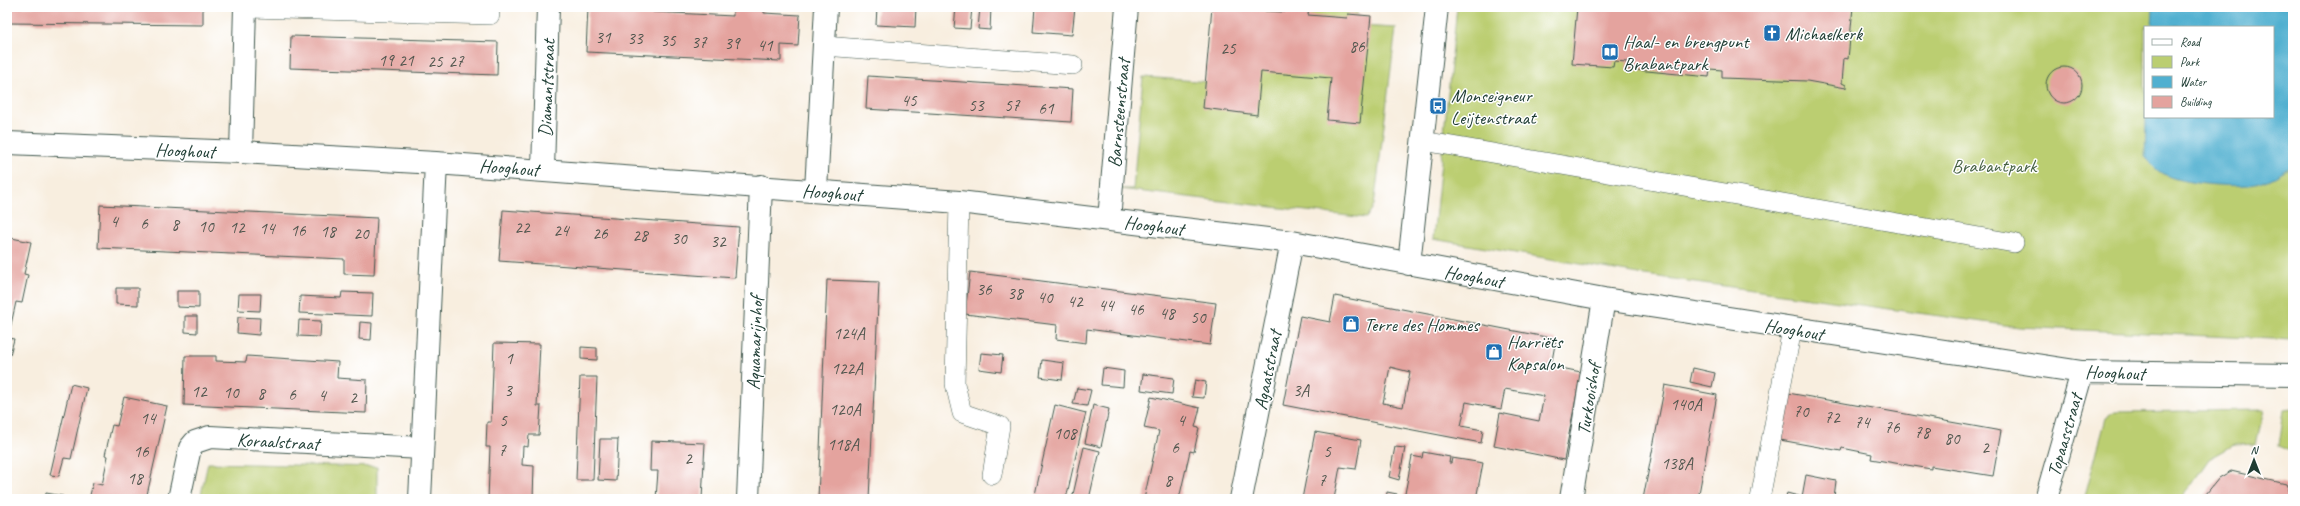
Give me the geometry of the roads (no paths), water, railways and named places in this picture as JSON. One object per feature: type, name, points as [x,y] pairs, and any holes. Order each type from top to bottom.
[{"type":"street","name":"Diamantstraat","points":[[543,169],[548,7]]},
{"type":"street","points":[[816,190],[826,7]]},
{"type":"street","name":"Barnsteenstraat","points":[[1109,220],[1127,7]]},
{"type":"street","points":[[1409,264],[1437,7]]},
{"type":"street","points":[[241,152],[245,8]]},
{"type":"street","name":"Hooghout","points":[[7,143],[241,152],[543,169],[959,202],[1292,242],[1604,299],[1792,329],[2082,372],[2293,375]]},
{"type":"street","points":[[420,499],[436,163]]},
{"type":"street","name":"Aquamarijnhof","points":[[748,499],[761,186]]},
{"type":"street","name":"Agaatstraat","points":[[1241,499],[1292,242]]},
{"type":"street","name":"Turkooishof","points":[[1571,499],[1604,299]]},
{"type":"street","name":"Topaasstraat","points":[[2046,499],[2082,372]]},
{"type":"street","name":"Koraalstraat","points":[[179,499],[190,448],[196,442],[210,437],[422,448]]},
{"type":"lane","points":[[245,8],[490,15]]},
{"type":"lane","points":[[824,46],[1073,65]]},
{"type":"lane","points":[[1423,141],[2014,243]]},
{"type":"lane","points":[[959,202],[955,384],[962,412],[1000,426],[992,475]]},
{"type":"lane","points":[[1760,499],[1792,329]]},
{"type":"water","points":[[2153,7],[2293,7],[2293,165],[2260,183],[2235,186],[2194,183],[2171,177],[2164,174],[2145,157],[2146,118],[2274,118],[2274,26],[2152,26]]},
{"type":"place","name":"Michaelkerk","points":[[1772,33]]},
{"type":"place","name":"Haal- en brengpunt Brabantpark","points":[[1610,52]]},
{"type":"place","name":"Monseigneur Leijtenstraat","points":[[1438,106]]},
{"type":"place","name":"Terre des Hommes","points":[[1351,324]]},
{"type":"place","name":"Harriëts Kapsalon","points":[[1494,352]]},
{"type":"park label","name":"Brabantpark","points":[[1994,165]]}]
